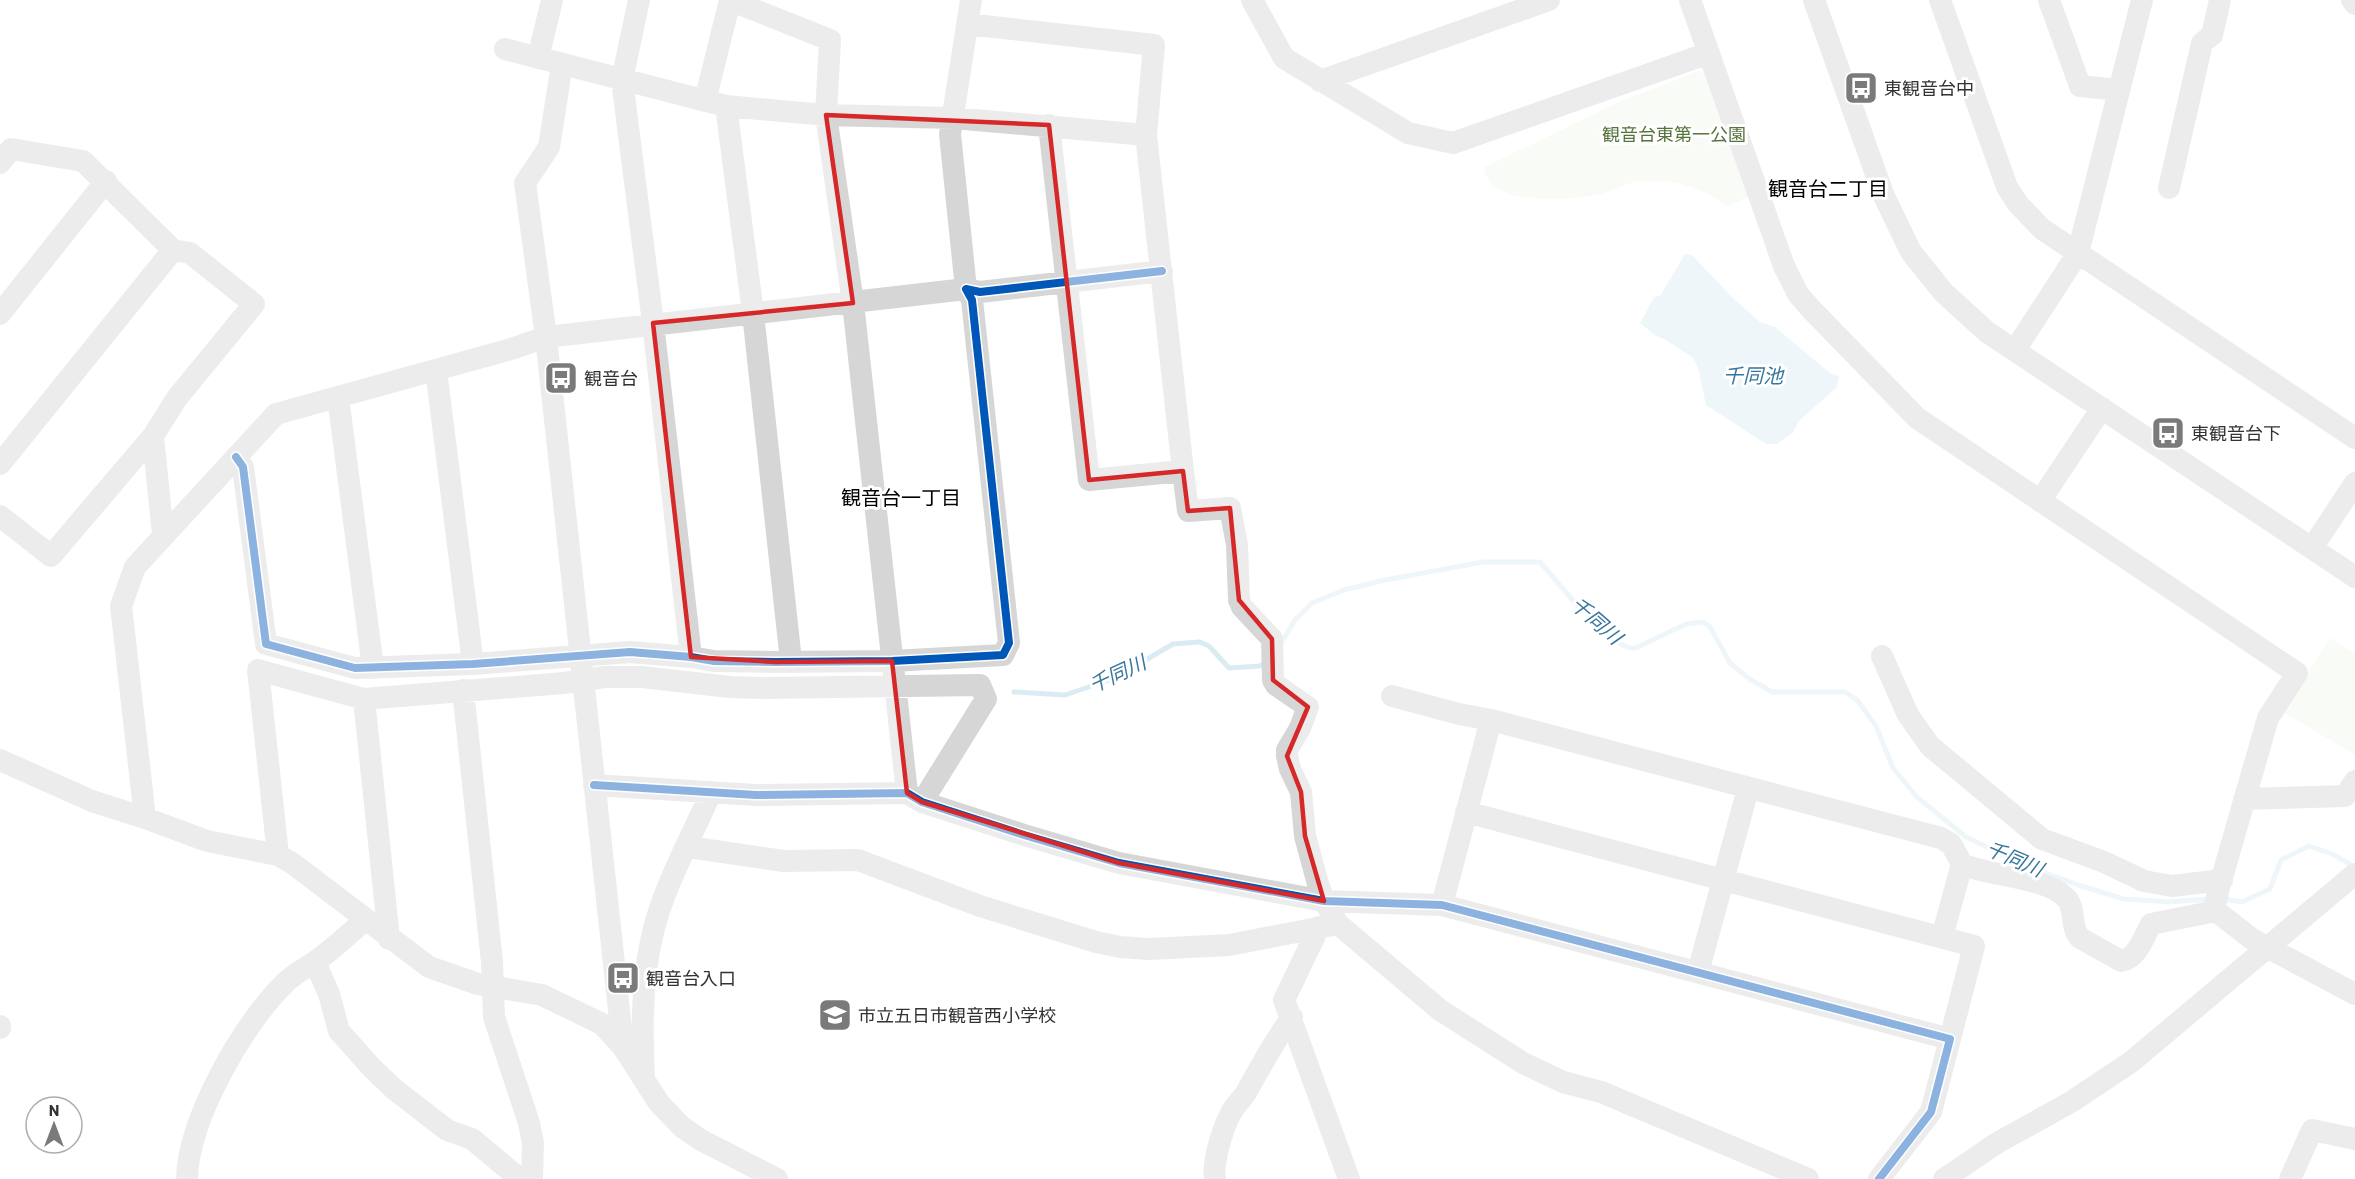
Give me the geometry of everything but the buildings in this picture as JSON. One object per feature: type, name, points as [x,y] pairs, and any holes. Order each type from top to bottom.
[{"type":"street","points":[[538,58],[552,0]]},
{"type":"street","points":[[639,0],[622,80],[653,323],[691,657]]},
{"type":"street","points":[[730,0],[715,103],[753,313],[791,662]]},
{"type":"street","points":[[736,0],[742,5],[830,40],[826,115],[853,303],[894,687],[915,798]]},
{"type":"street","points":[[236,457],[243,467],[266,644],[355,668],[473,664],[630,652],[714,661],[791,662],[892,661],[1003,655],[1009,643],[972,300],[966,289],[950,134],[971,0]]},
{"type":"street","points":[[1252,0],[1284,58],[1408,133],[1453,142],[1709,53]]},
{"type":"street","points":[[1320,81],[1549,0]]},
{"type":"street","points":[[1690,0],[1784,266],[1798,294],[1917,418],[2296,673],[2268,718],[2218,896]]},
{"type":"street","points":[[1814,0],[1883,194],[1911,252],[1944,293],[1987,332],[2355,577]]},
{"type":"street","points":[[1940,0],[2007,187],[2018,204],[2042,229],[2355,438]]},
{"type":"street","points":[[2049,0],[2080,86],[2119,90]]},
{"type":"street","points":[[2015,350],[2078,253],[2142,0]]},
{"type":"street","points":[[2169,188],[2202,43],[2212,35],[2220,0]]},
{"type":"street","points":[[2352,0],[2355,3]]},
{"type":"street","points":[[967,24],[1154,45],[1146,135],[1188,511],[1230,508],[1237,545],[1239,600],[1242,607],[1272,639],[1271,674],[1276,685],[1308,707],[1287,750],[1287,756],[1290,769],[1301,792],[1305,836],[1324,901],[1328,926],[1284,1000],[1350,1179]]},
{"type":"street","points":[[505,50],[715,103],[826,115],[953,118],[1146,135]]},
{"type":"street","points":[[562,64],[549,147],[525,183],[546,336],[623,1047]]},
{"type":"street","points":[[1049,125],[1089,480],[1183,471]]},
{"type":"street","points":[[0,163],[11,149],[84,161],[173,250],[190,253],[254,304],[177,398],[153,436],[51,556],[0,516]]},
{"type":"street","points":[[0,314],[106,181]]},
{"type":"street","points":[[0,464],[173,250]]},
{"type":"street","points":[[145,818],[122,606],[135,567],[276,414],[436,370],[546,336],[966,289],[980,292],[1162,271]]},
{"type":"street","points":[[436,370],[473,664]]},
{"type":"street","points":[[338,397],[373,668]]},
{"type":"street","points":[[2040,501],[2102,408]]},
{"type":"street","points":[[153,436],[163,535]]},
{"type":"street","points":[[2312,548],[2355,483]]},
{"type":"street","points":[[1882,656],[1908,715],[1930,746],[2042,839],[2104,862],[2144,881],[2218,896],[2252,939],[2355,994]]},
{"type":"street","points":[[278,855],[258,670],[364,699],[564,683],[583,679],[642,677],[730,687],[763,688],[980,685],[986,699],[915,798]]},
{"type":"street","points":[[463,690],[492,962],[494,1017],[524,1107],[533,1143],[532,1179]]},
{"type":"street","points":[[1392,696],[1941,838],[1951,844],[1962,864],[2056,891],[2070,904],[2076,933],[2080,938],[2121,961],[2133,956],[2151,924],[2218,896]]},
{"type":"street","points":[[364,699],[389,939]]},
{"type":"street","points":[[1442,905],[1491,720]]},
{"type":"street","points":[[0,760],[92,801],[207,841],[278,855],[292,863],[429,968],[477,984],[542,995],[602,1024],[623,1047],[659,1103],[681,1127],[701,1140],[777,1179]]},
{"type":"street","points":[[2244,799],[2345,796],[2355,782]]},
{"type":"street","points":[[594,785],[756,795],[915,798],[1119,863],[1324,901],[1442,905],[1950,1039]]},
{"type":"street","points":[[1698,972],[1748,789]]},
{"type":"street","points":[[644,1081],[643,1043],[648,955],[660,910],[711,792]]},
{"type":"street","points":[[1466,812],[1974,946],[1931,1112],[1879,1179]]},
{"type":"street","points":[[687,847],[784,861],[858,860],[980,906],[1096,942],[1120,947],[1200,948],[1260,940],[1328,926],[1440,1010],[1523,1063],[1563,1082],[1601,1092],[1808,1179]]},
{"type":"street","points":[[1942,937],[1962,864]]},
{"type":"street","points":[[1944,1179],[1997,1143],[2081,1095],[2131,1062],[2355,874]]},
{"type":"street","points":[[187,1179],[191,1149],[205,1112],[232,1054],[246,1031],[284,984],[365,921]]},
{"type":"street","points":[[315,962],[329,994],[339,1031],[372,1068],[394,1089],[438,1123],[454,1134],[472,1139],[520,1179]]},
{"type":"street","points":[[1215,1179],[1215,1164],[1233,1109],[1247,1091],[1265,1055],[1292,1017]]},
{"type":"street","points":[[2290,1179],[2312,1130],[2355,1139]]},
{"type":"highlighted area","points":[[826,115],[1049,125],[1089,480],[1183,471],[1188,511],[1230,508],[1239,600],[1272,639],[1273,680],[1308,707],[1287,756],[1301,792],[1305,836],[1324,901],[1119,863],[922,802],[907,793],[892,661],[775,662],[691,657],[653,323],[853,303]]},
{"type":"green space","name":"観音台東第一公園","points":[[1699,71],[1708,75],[1750,196],[1727,207],[1708,194],[1687,185],[1664,181],[1641,181],[1602,194],[1572,198],[1533,198],[1514,195],[1499,189],[1488,180],[1485,167],[1621,101]]},
{"type":"green space","points":[[2330,638],[2355,654],[2355,755],[2283,712]]},
{"type":"water","name":"千同池","points":[[1685,254],[1692,255],[1733,298],[1760,322],[1775,327],[1830,373],[1839,376],[1837,387],[1799,421],[1793,433],[1777,444],[1766,444],[1706,405],[1698,368],[1693,358],[1656,336],[1640,323],[1654,297],[1660,296]]},
{"type":"waterway","name":"千同川","points":[[1280,645],[1295,620],[1312,603],[1344,590],[1483,562],[1540,562],[1577,605],[1593,617],[1618,643],[1636,648],[1686,624],[1703,622],[1710,627],[1730,663],[1748,678],[1772,692],[1845,692],[1857,700],[1876,726],[1893,768],[1917,797],[1966,837],[2032,868],[2124,899],[2169,902],[2210,899]]},
{"type":"waterway","name":"千同川","points":[[1014,692],[1065,695],[1115,678],[1173,644],[1200,642],[1209,646],[1229,668],[1260,666],[1267,661]]},
{"type":"waterway","name":"千同川","points":[[2222,899],[2242,902],[2270,889],[2281,860],[2309,846],[2332,854],[2355,867]]},
{"type":"cycle path","points":[[236,457],[243,467],[266,644],[355,668],[473,664],[630,652],[714,661],[775,662],[892,661],[1003,655],[1009,643],[972,300],[966,289],[980,292],[1162,271]]},
{"type":"cycle path","points":[[594,785],[756,795],[907,793],[922,802],[1119,863],[1324,901],[1442,905],[1950,1039],[1931,1112],[1879,1179]]},
{"type":"place","name":"東観音台中","points":[[1861,88]]},
{"type":"place","name":"観音台","points":[[561,378]]},
{"type":"place","name":"東観音台下","points":[[2168,433]]},
{"type":"place","name":"観音台入口","points":[[623,978]]},
{"type":"place","name":"市立五日市観音西小学校","points":[[835,1015]]},
{"type":"district","name":"観音台二丁目","points":[[1828,188]]},
{"type":"district","name":"観音台一丁目","points":[[901,497]]}]
